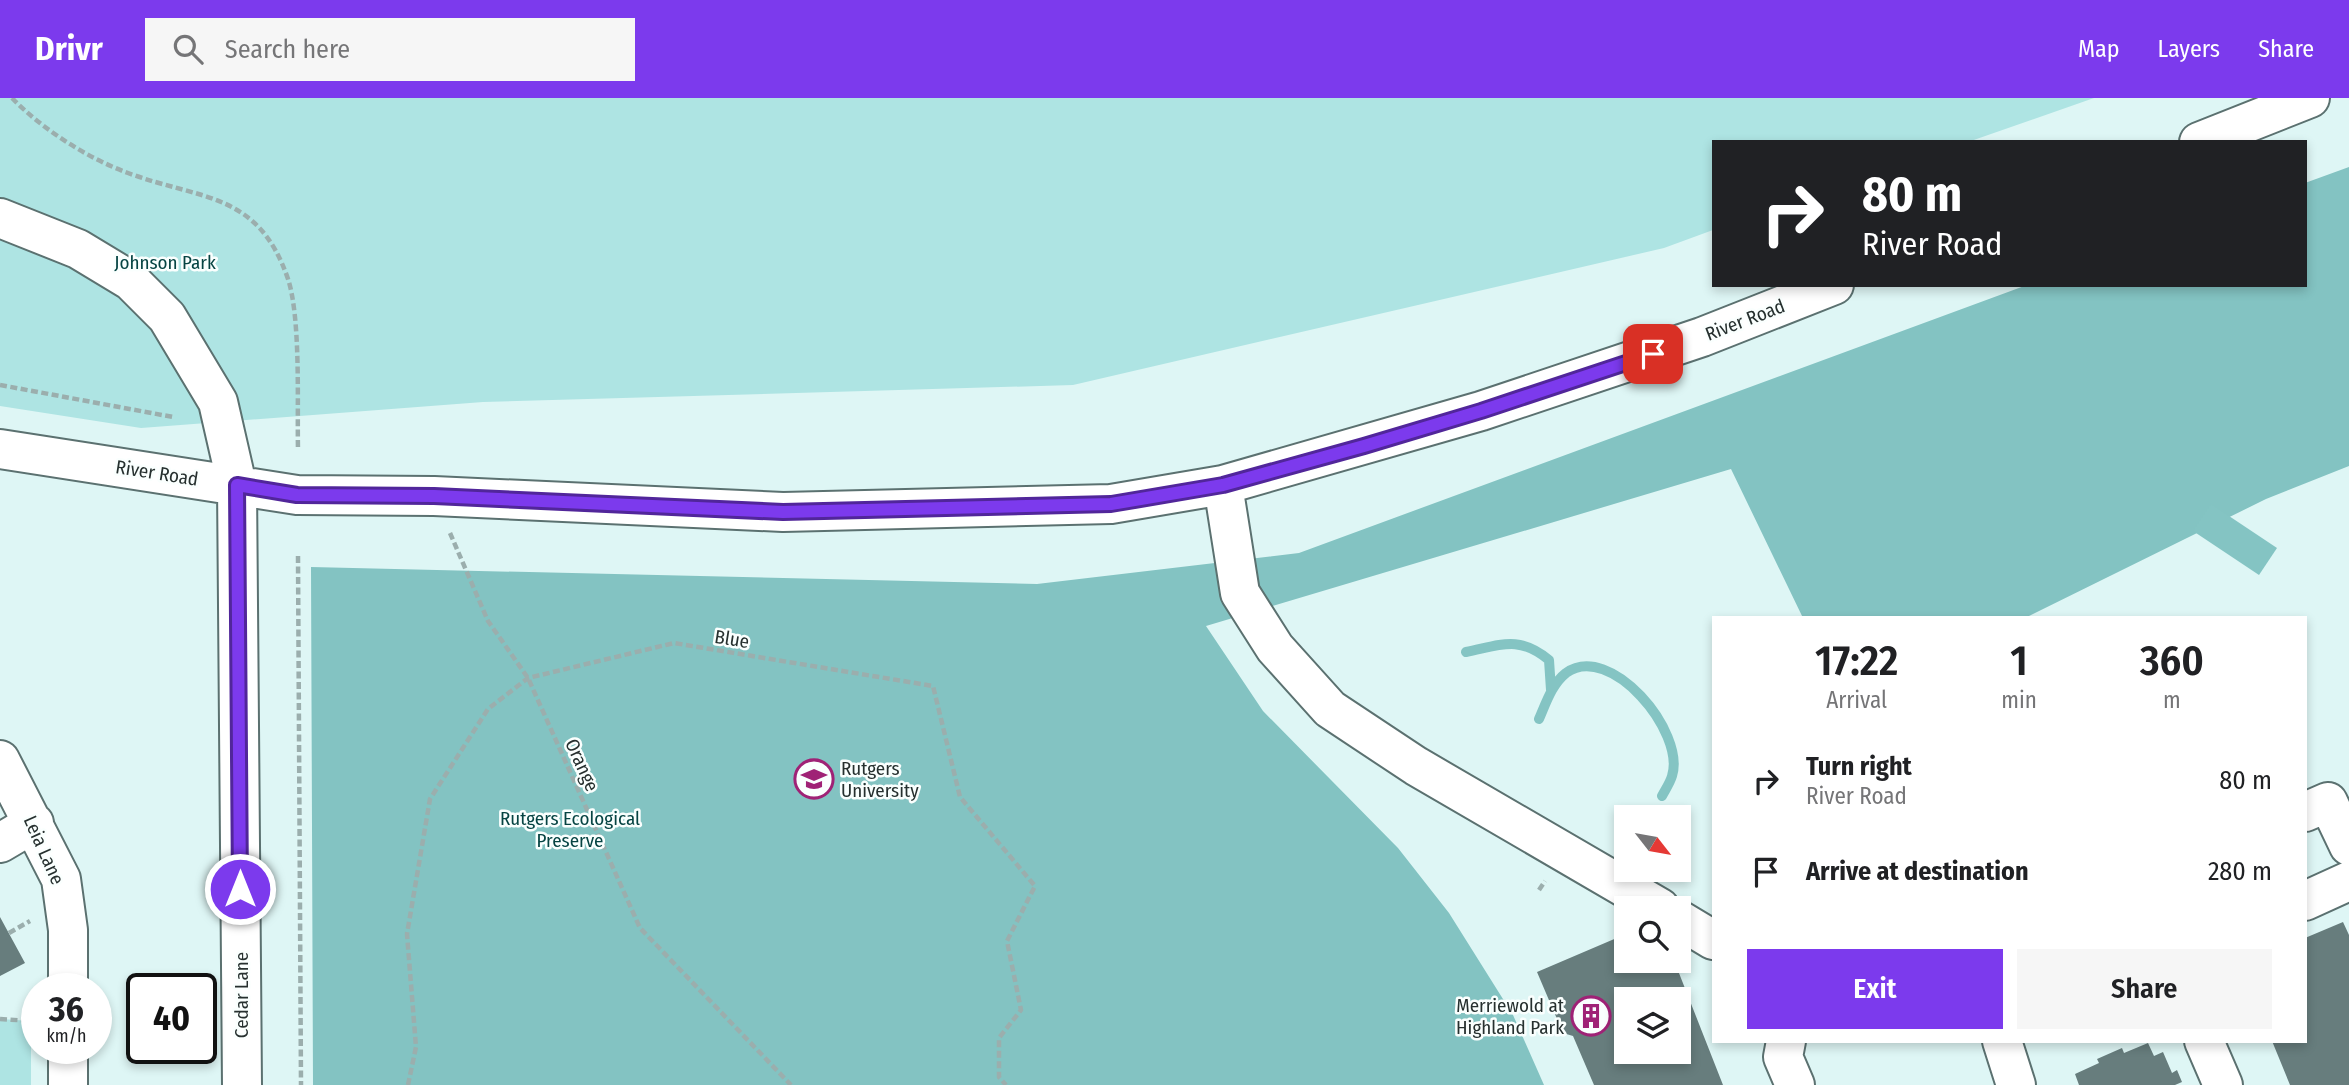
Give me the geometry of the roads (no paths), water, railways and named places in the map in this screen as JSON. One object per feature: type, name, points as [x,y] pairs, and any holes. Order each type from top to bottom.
[{"type":"street","points":[[2204,140],[2311,98]]},
{"type":"street","name":"Cedar Lane","points":[[0,218],[78,249],[131,281],[167,317],[218,402],[237,485],[242,1085]]},
{"type":"street","name":"River Road","points":[[0,449],[297,495],[434,496],[783,512],[1111,504],[1223,485],[1481,411],[1702,337],[1829,287]]},
{"type":"street","points":[[1223,485],[1240,593],[1275,648],[1330,709],[1416,766],[1639,896]]},
{"type":"street","name":"Leia Lane","points":[[0,760],[61,879],[68,930],[68,973]]},
{"type":"street","points":[[2307,811],[2328,802],[2349,846]]},
{"type":"street","points":[[0,843],[34,823]]},
{"type":"street","points":[[2307,900],[2349,881]]},
{"type":"street","points":[[1691,927],[1712,939]]},
{"type":"street","points":[[1786,1043],[1783,1057],[1795,1085]]},
{"type":"street","points":[[2003,1043],[2016,1085]]},
{"type":"street","points":[[2205,1043],[2223,1085]]},
{"type":"street","points":[[68,1064],[68,1085]]},
{"type":"waterway","points":[[1466,652],[1509,644],[1528,647],[1549,660],[1551,690]]},
{"type":"waterway","points":[[1539,719],[1553,688],[1566,673],[1584,666],[1603,669],[1623,680],[1641,696],[1668,737],[1673,758],[1672,776],[1662,796]]},
{"type":"place","name":"Rutgers University","points":[[814,779]]},
{"type":"place","name":"Merriewold at Highland Park","points":[[1591,1016]]},
{"type":"park label","name":"Johnson Park","points":[[165,262]]},
{"type":"park label","name":"Rutgers Ecological Preserve","points":[[570,829]]}]
